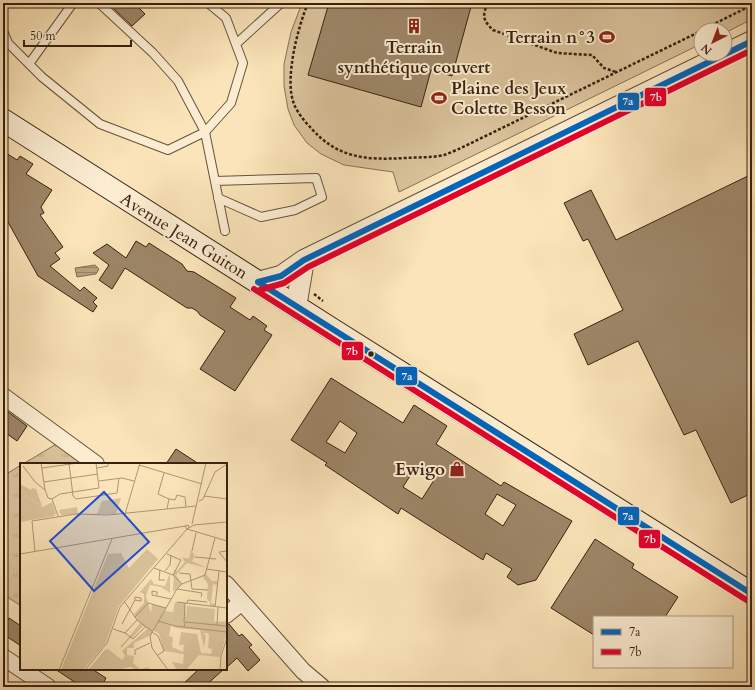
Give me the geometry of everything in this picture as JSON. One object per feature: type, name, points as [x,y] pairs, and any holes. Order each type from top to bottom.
[{"type":"main road","name":"Avenue Jean Guiton","points":[[3,120],[296,307],[752,594]]},
{"type":"street","points":[[258,282],[281,276],[304,260],[752,41]]},
{"type":"street","points":[[296,307],[304,260]]},
{"type":"street","points":[[3,396],[95,463]]},
{"type":"street","points":[[227,585],[302,671],[322,687]]},
{"type":"street","points":[[227,614],[242,602]]},
{"type":"street","points":[[3,657],[20,668]]},
{"type":"street","points":[[22,670],[48,687]]},
{"type":"lane","points":[[29,64],[73,3]]},
{"type":"lane","points":[[3,31],[8,43],[42,77],[100,124],[168,150],[206,132],[231,103],[244,63],[226,18],[208,3]]},
{"type":"lane","points":[[236,44],[281,3]]},
{"type":"lane","points":[[101,4],[153,52],[178,81],[206,132],[225,231]]},
{"type":"lane","points":[[215,181],[316,178],[322,197],[295,210],[261,217],[218,198]]},
{"type":"path","points":[[308,3],[302,19],[292,68],[290,83],[294,104],[306,123],[318,136],[331,146],[344,153],[360,157],[382,159],[427,157],[445,154],[693,34]]},
{"type":"path","points":[[487,3],[483,16],[486,23],[493,30],[557,53],[592,55],[604,68],[616,72]]},
{"type":"path","points":[[718,22],[752,5]]},
{"type":"green space","name":"Plaine des Jeux Colette Besson","points":[[302,3],[752,3],[752,19],[733,29],[733,22],[693,22],[693,48],[399,192],[393,172],[344,165],[321,154],[307,143],[294,125],[288,109],[284,86],[284,64],[291,32]]},
{"type":"green space","points":[[58,443],[86,463],[25,463]]},
{"type":"green space","points":[[20,466],[20,605],[3,594],[3,476]]},
{"type":"shaded area","points":[[95,265],[99,269],[96,274],[77,277],[75,268]]},
{"type":"building","points":[[118,3],[134,3],[145,14],[132,26],[113,8]]},
{"type":"building","points":[[329,3],[472,3],[452,76],[431,70],[421,107],[308,75]]},
{"type":"building","points":[[3,151],[17,160],[20,156],[33,164],[26,174],[52,190],[41,207],[44,213],[40,215],[63,247],[55,253],[60,259],[50,266],[80,291],[84,287],[97,298],[93,302],[97,306],[93,312],[38,276],[3,213]]},
{"type":"building","points":[[752,174],[752,493],[731,503],[696,430],[684,435],[638,341],[588,365],[574,334],[623,310],[588,239],[583,241],[564,203],[591,190],[616,240]]},
{"type":"building","points":[[136,241],[146,247],[149,243],[182,264],[187,271],[194,272],[236,298],[230,307],[250,320],[253,316],[267,326],[264,330],[272,335],[235,391],[200,369],[225,331],[200,315],[197,311],[192,308],[187,308],[125,268],[112,289],[99,280],[109,265],[93,253],[107,244],[126,258]]},
{"type":"building","points":[[331,378],[403,423],[414,405],[447,426],[436,444],[501,486],[504,482],[572,521],[536,580],[518,585],[507,577],[512,569],[486,553],[483,560],[401,508],[398,514],[325,465],[327,463],[291,440]],"holes":[[[340,421],[357,433],[345,453],[326,442]],[[415,468],[434,480],[422,499],[403,487]],[[497,494],[516,505],[503,526],[485,514]]]},
{"type":"building","points":[[3,408],[27,426],[17,441],[3,431]]},
{"type":"building","points":[[176,449],[197,463],[167,463]]},
{"type":"building","points":[[595,539],[634,564],[632,568],[678,597],[666,616],[593,616],[593,634],[551,608]]},
{"type":"building","points":[[9,618],[20,625],[20,645],[3,634],[3,627]]},
{"type":"building","points":[[227,624],[229,624],[239,636],[242,634],[252,645],[249,647],[260,660],[248,671],[237,658],[227,667]]},
{"type":"building","points":[[56,670],[94,670],[106,678],[101,687],[82,687]]},
{"type":"building","points":[[198,670],[223,670],[204,687],[180,687]]},
{"type":"transit line","name":"7a","points":[[258,282],[281,276],[304,260],[752,41]]},
{"type":"transit line","name":"7b","points":[[260,290],[284,283],[308,267],[752,50]]},
{"type":"transit line","name":"7a","points":[[258,282],[752,594]]},
{"type":"transit line","name":"7b","points":[[254,289],[748,601]]},
{"type":"place","name":"Terrain synthétique couvert","points":[[414,26]]},
{"type":"place","name":"Terrain n°3","points":[[607,37]]},
{"type":"place","name":"Plaine des Jeux Colette Besson","points":[[439,98]]},
{"type":"place","name":"Ewigo","points":[[457,469]]}]
